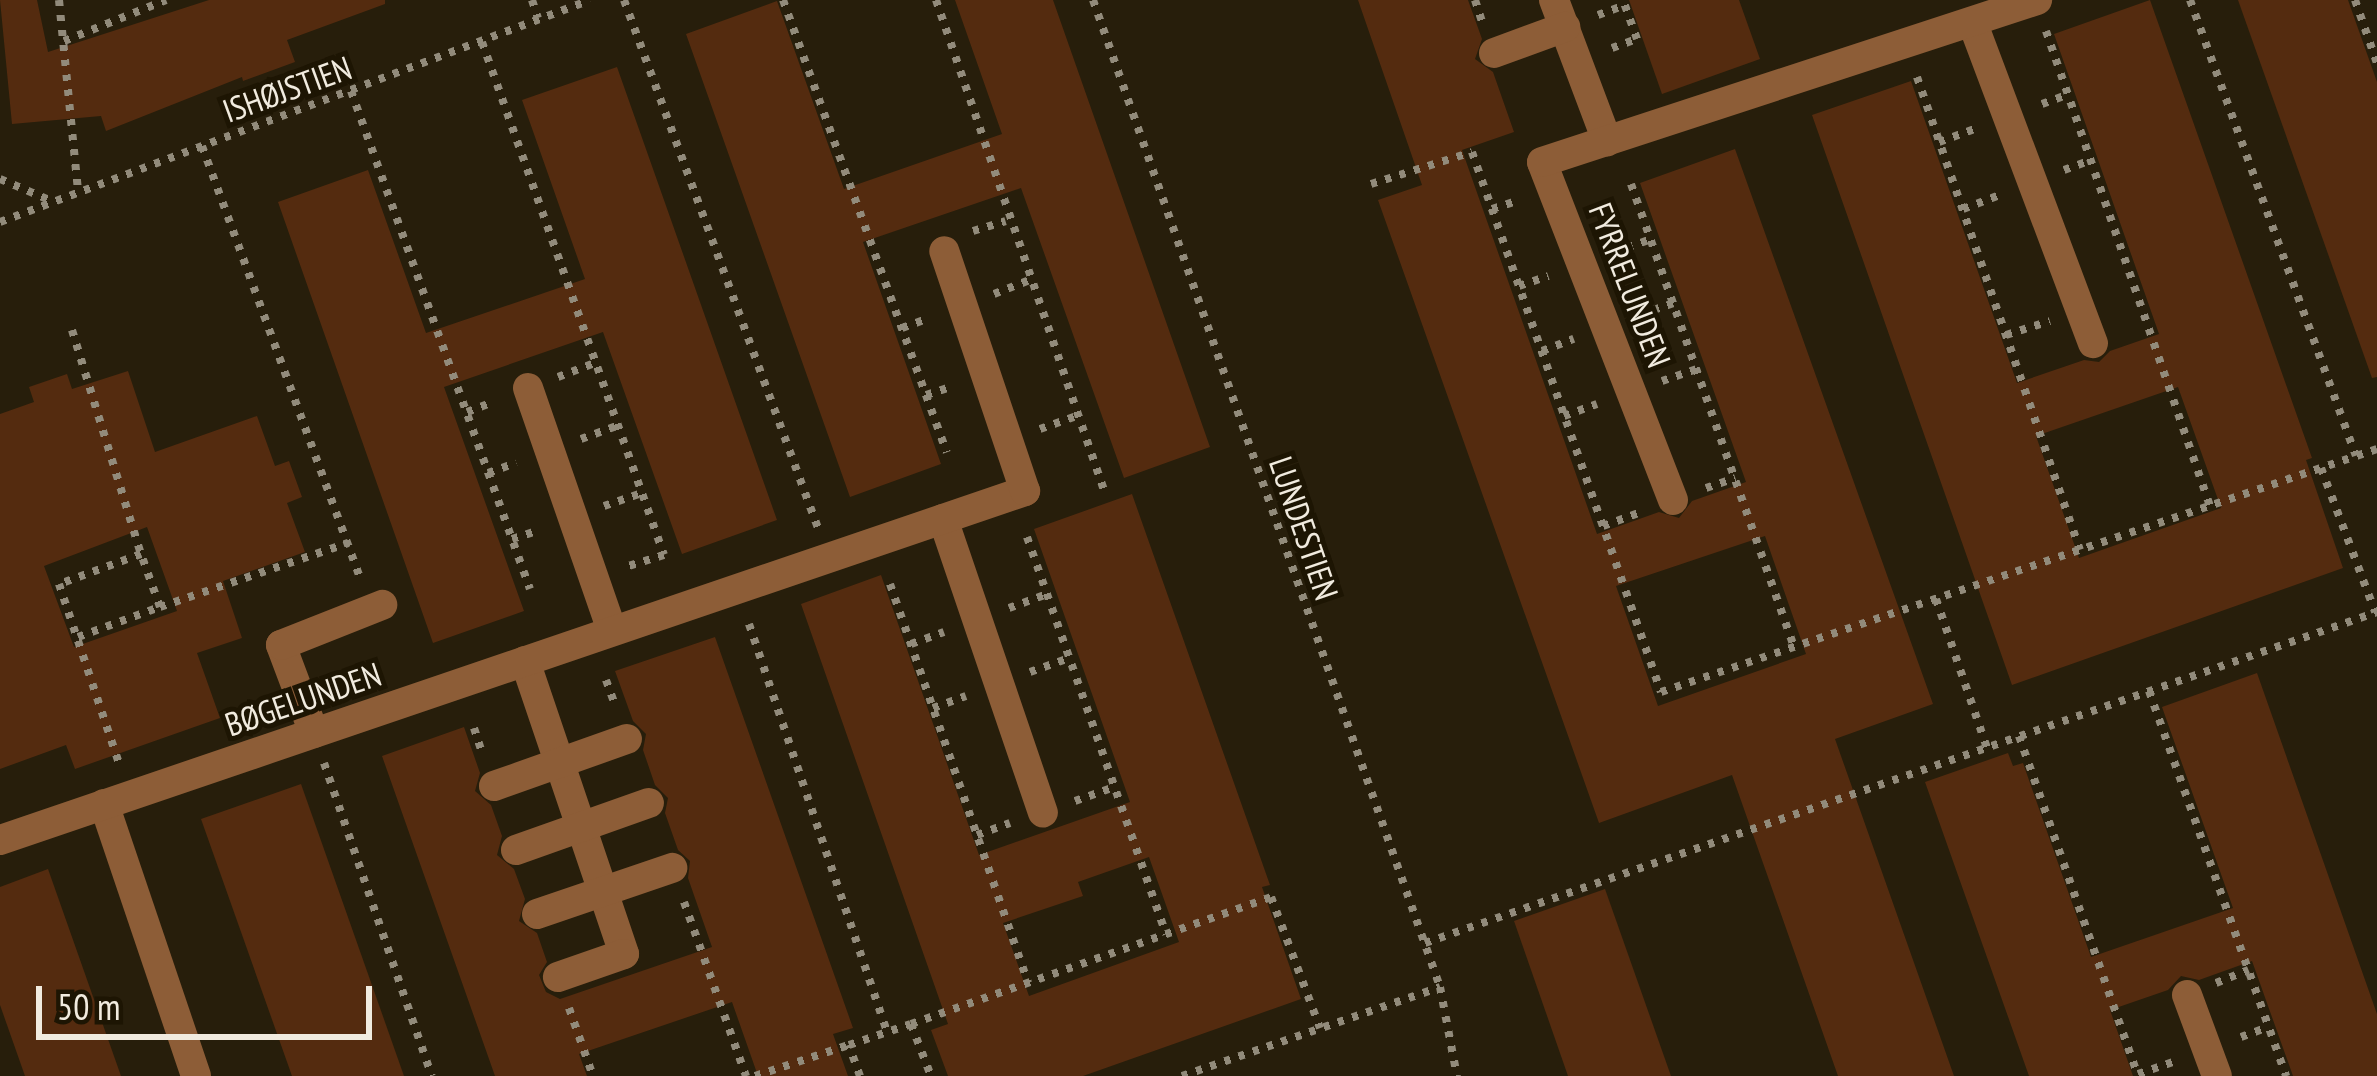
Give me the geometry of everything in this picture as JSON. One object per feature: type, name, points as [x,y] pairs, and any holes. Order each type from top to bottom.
[{"type":"street","name":"FYRRELUNDEN","points":[[1672,500],[1542,162],[2032,1]]},
{"type":"street","points":[[1494,53],[1559,14],[1607,141]]},
{"type":"street","points":[[1972,24],[2092,344]]},
{"type":"street","name":"BØGELUNDEN","points":[[0,840],[1025,491],[944,251]]},
{"type":"street","points":[[528,388],[612,632]]},
{"type":"street","points":[[943,518],[1043,812]]},
{"type":"street","points":[[314,733],[281,645],[377,607]]},
{"type":"street","points":[[525,661],[624,954],[558,976]]},
{"type":"street","points":[[494,786],[627,739]]},
{"type":"street","points":[[117,800],[196,1076]]},
{"type":"street","points":[[516,850],[649,803]]},
{"type":"street","points":[[537,914],[672,868]]},
{"type":"street","points":[[2187,995],[2217,1076]]},
{"type":"path","points":[[59,0],[78,192]]},
{"type":"path","points":[[64,41],[166,0]]},
{"type":"path","points":[[532,0],[538,18]]},
{"type":"path","name":"ISHØJSTIEN","points":[[0,222],[590,0]]},
{"type":"path","points":[[624,0],[828,558]]},
{"type":"path","points":[[783,0],[947,452]]},
{"type":"path","points":[[936,0],[1105,493]]},
{"type":"path","name":"LUNDESTIEN","points":[[1093,0],[1440,987],[1457,1076]]},
{"type":"path","points":[[1577,60],[1637,39],[1624,0]]},
{"type":"path","points":[[2190,0],[2356,456]]},
{"type":"path","points":[[2355,0],[2377,63]]},
{"type":"path","points":[[2032,1],[2210,506]]},
{"type":"path","points":[[482,41],[664,555],[594,577]]},
{"type":"path","points":[[1917,77],[2080,550]]},
{"type":"path","points":[[351,91],[530,590]]},
{"type":"path","points":[[202,146],[347,543],[377,607]]},
{"type":"path","points":[[1372,184],[1472,152],[1661,692],[2377,449]]},
{"type":"path","points":[[0,179],[54,202]]},
{"type":"path","points":[[1631,184],[1794,647]]},
{"type":"path","points":[[71,330],[160,607]]},
{"type":"path","points":[[1425,944],[2376,612],[2320,468]]},
{"type":"path","points":[[1027,537],[1166,934]]},
{"type":"path","points":[[78,637],[347,543]]},
{"type":"path","points":[[117,800],[78,637],[59,584],[141,554]]},
{"type":"path","points":[[890,584],[1028,983]]},
{"type":"path","points":[[737,589],[886,1032]]},
{"type":"path","points":[[1936,599],[1987,748]]},
{"type":"path","points":[[2149,692],[2286,1076]]},
{"type":"path","points":[[314,733],[432,1076]]},
{"type":"path","points":[[2019,736],[2138,1076]]},
{"type":"path","points":[[755,1076],[1271,897],[1321,1028]]},
{"type":"path","points":[[1182,1076],[1440,987]]},
{"type":"path","points":[[911,1024],[931,1076]]},
{"type":"path","points":[[849,1045],[860,1076]]},
{"type":"building","points":[[0,0],[37,0],[48,52],[209,0],[385,0],[385,4],[287,40],[295,62],[243,81],[242,77],[106,131],[101,116],[12,124]]},
{"type":"building","points":[[955,0],[1053,0],[1210,447],[1124,478],[1021,188],[863,242],[941,464],[850,497],[686,34],[777,1],[844,189],[1002,134]]},
{"type":"building","points":[[1358,0],[1468,0],[1482,39],[1475,59],[1493,72],[1514,132],[1462,150],[1597,534],[1659,512],[1679,518],[1692,501],[1746,482],[1640,183],[1735,149],[1933,704],[1835,739],[1954,1076],[1838,1076],[1732,775],[1599,823],[1378,200],[1422,185]],"holes":[[[1765,536],[1806,654],[1658,706],[1616,586]]]},
{"type":"building","points":[[1629,0],[1739,0],[1760,59],[1662,94]]},
{"type":"building","points":[[2150,0],[2312,458],[2306,460],[2343,568],[2012,685],[1812,115],[1911,81],[2017,383],[2084,360],[2099,362],[2110,351],[2159,334],[2054,34]],"holes":[[[2178,387],[2221,508],[2079,558],[2036,436]]]},
{"type":"building","points":[[2238,0],[2348,0],[2377,82],[2377,377],[2372,378]]},
{"type":"building","points":[[617,67],[777,520],[682,554],[603,332],[444,387],[524,611],[433,643],[278,202],[368,170],[426,333],[585,279],[522,100]]},
{"type":"building","points":[[128,371],[155,452],[257,416],[275,466],[289,461],[302,497],[287,503],[305,552],[223,581],[242,638],[197,653],[220,718],[75,769],[66,745],[0,769],[0,414],[34,402],[29,387],[67,374],[72,389]],"holes":[[[147,527],[177,611],[74,647],[44,566]]]},
{"type":"building","points":[[1132,494],[1270,885],[1262,887],[1301,999],[1083,1076],[948,1076],[931,1030],[948,1024],[801,604],[881,575],[979,855],[1130,802],[1034,529]],"holes":[[[1149,857],[1179,942],[1029,996],[1003,923],[1083,896],[1078,882]]]},
{"type":"building","points":[[715,637],[853,1028],[833,1034],[848,1076],[758,1076],[732,1002],[579,1054],[587,1076],[495,1076],[382,756],[464,727],[480,773],[475,791],[491,805],[502,836],[497,855],[514,869],[525,899],[519,921],[537,933],[547,962],[539,975],[546,992],[560,999],[712,947],[688,878],[690,861],[678,850],[665,813],[668,798],[655,785],[643,750],[646,734],[633,721],[615,671]]},
{"type":"building","points":[[2257,673],[2377,1014],[2377,1076],[2293,1076],[2252,961],[2199,980],[2181,976],[2168,990],[2110,1010],[2133,1076],[2029,1076],[1925,782],[2008,753],[2013,766],[2023,763],[2091,957],[2233,908],[2162,707]]},
{"type":"building","points":[[301,784],[404,1076],[292,1076],[201,819]]},
{"type":"building","points":[[48,869],[121,1076],[25,1076],[0,1005],[0,887]]},
{"type":"building","points":[[1605,889],[1671,1076],[1568,1076],[1514,921]]}]
